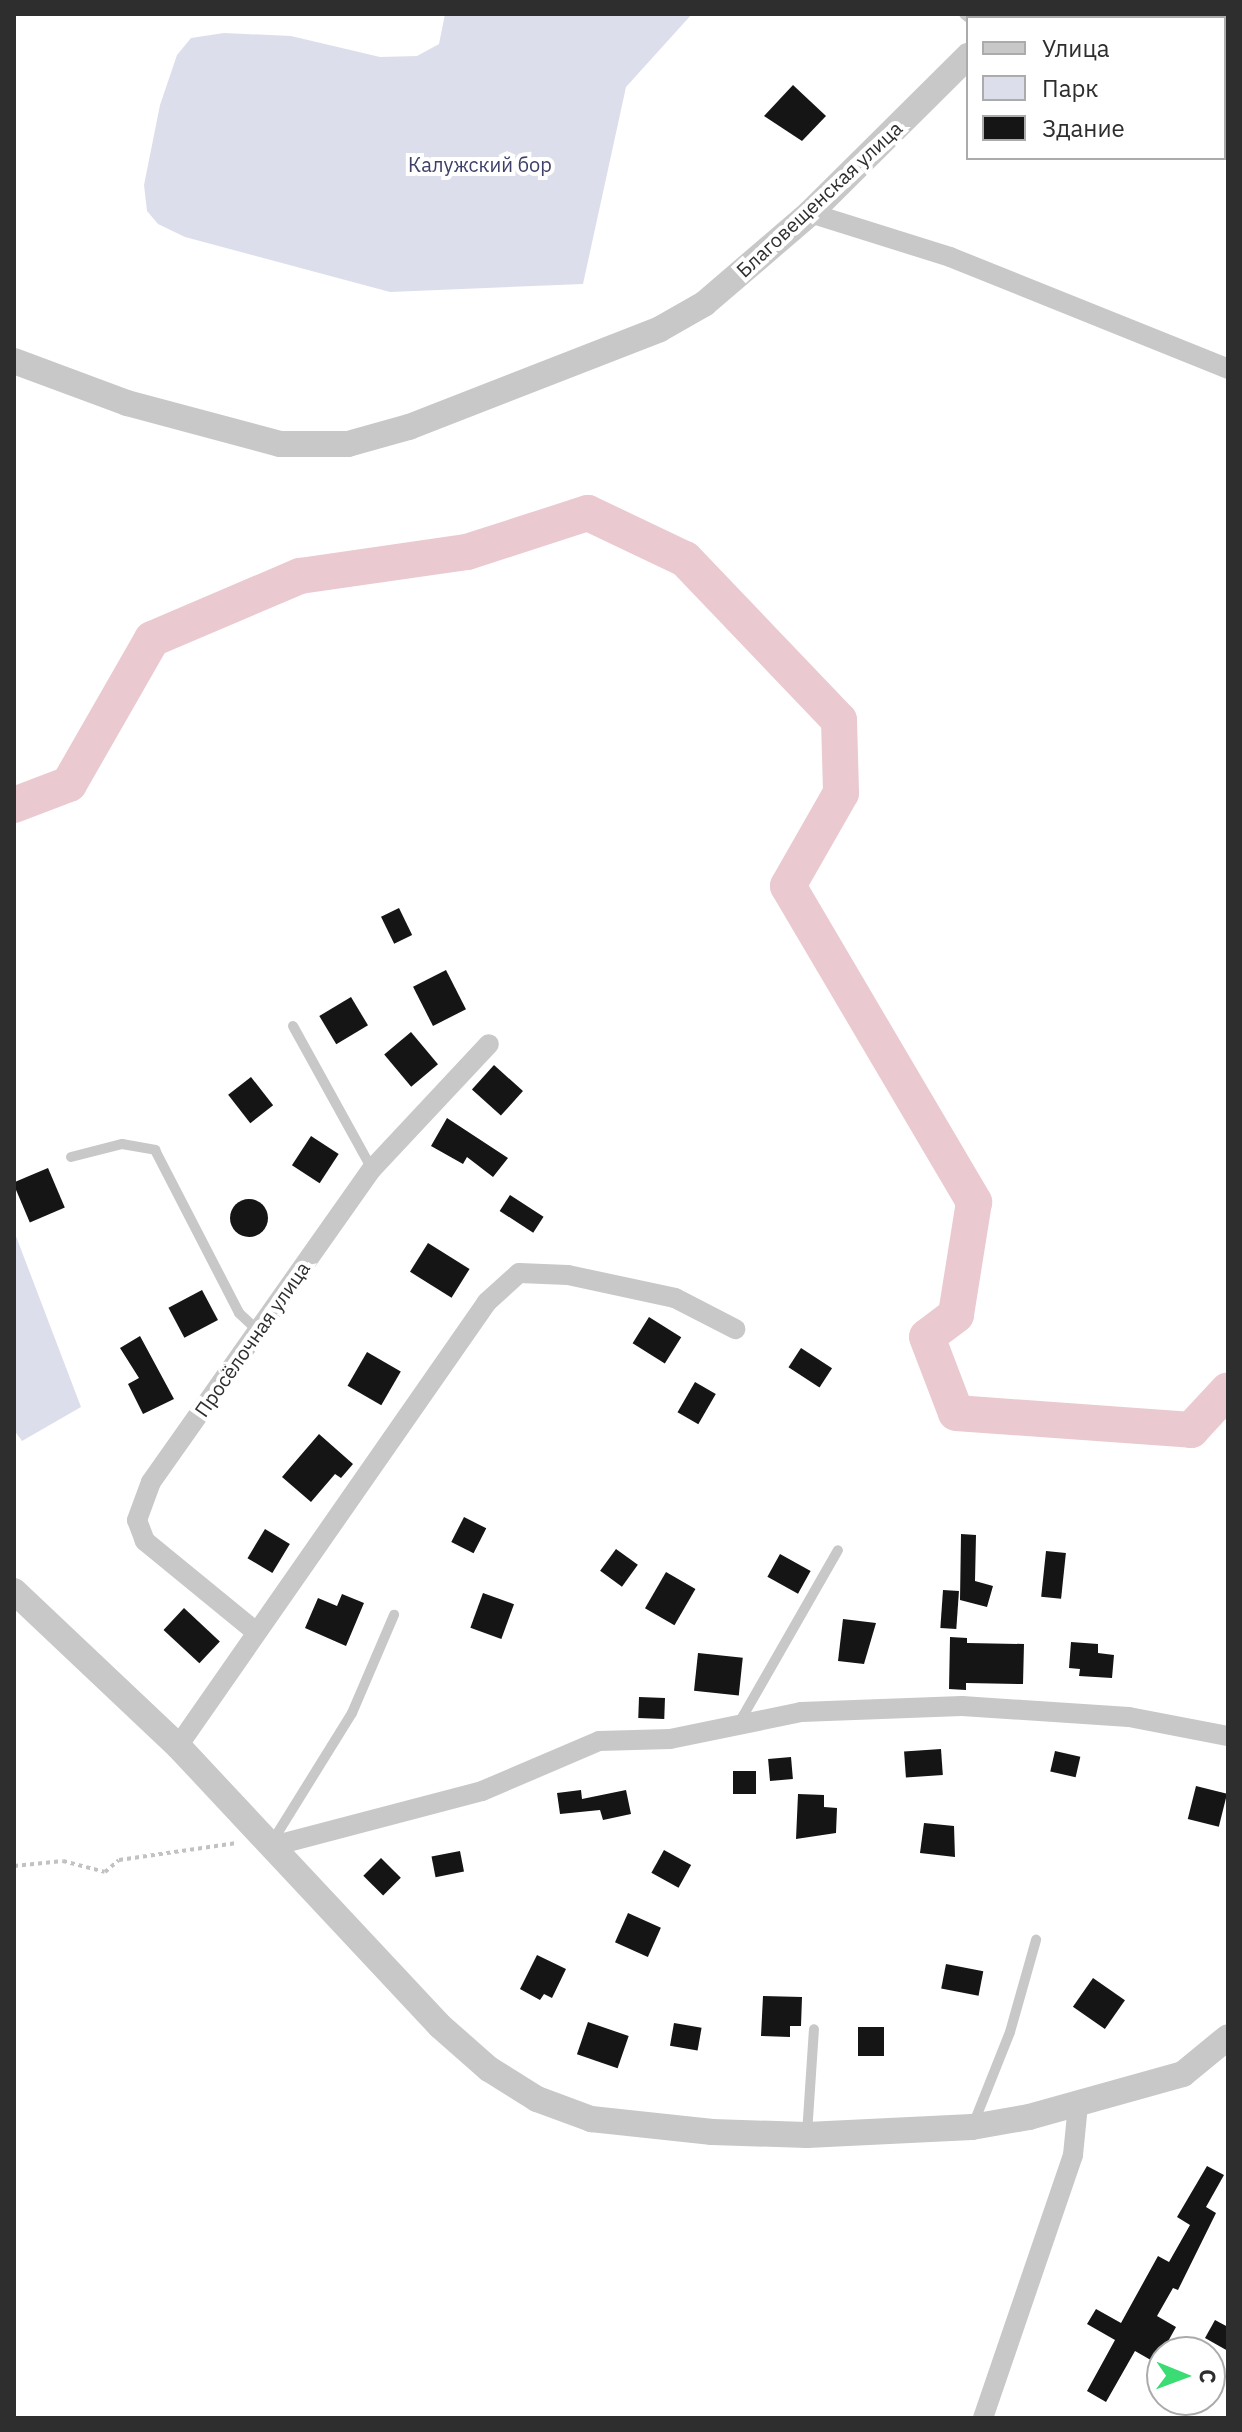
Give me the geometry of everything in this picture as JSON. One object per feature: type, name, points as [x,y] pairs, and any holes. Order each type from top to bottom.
[{"type":"street","name":"Благовещенская улица","points":[[14,361],[228,433],[317,447],[348,444],[409,427],[660,329],[704,304],[810,213],[966,58]]},
{"type":"street","points":[[810,213],[950,257],[1227,364]]},
{"type":"street","name":"Просёлочная улица","points":[[256,1632],[145,1541],[137,1520],[151,1482],[372,1169],[489,1044]]},
{"type":"street","points":[[178,1746],[487,1302],[519,1273],[568,1275],[675,1298],[735,1329]]},
{"type":"street","points":[[14,1591],[178,1746],[269,1847],[440,2026],[489,2069],[537,2099],[591,2119],[651,2128],[807,2135],[972,2127],[1078,2105],[1183,2074],[1228,2037]]},
{"type":"street","points":[[269,1847],[482,1791],[599,1741],[670,1739],[801,1712],[962,1706],[1129,1717],[1228,1736]]},
{"type":"street","points":[[983,2418],[1073,2155],[1078,2105]]},
{"type":"lane","points":[[293,1026],[372,1169]]},
{"type":"lane","points":[[71,1157],[122,1144],[155,1150],[239,1313],[258,1331]]},
{"type":"lane","points":[[739,1723],[838,1550]]},
{"type":"lane","points":[[269,1847],[352,1713],[394,1615]]},
{"type":"lane","points":[[972,2127],[1010,2032],[1036,1940]]},
{"type":"lane","points":[[807,2135],[814,2029]]},
{"type":"path","points":[[14,1866],[63,1861],[105,1872],[119,1860],[232,1842],[269,1847]]},
{"type":"green space","name":"Калужский бор","points":[[445,14],[692,14],[626,87],[583,284],[390,292],[185,237],[158,224],[147,211],[144,185],[160,105],[177,55],[191,38],[224,33],[291,36],[380,57],[417,56],[439,44]]},
{"type":"green space","points":[[14,1231],[81,1407],[22,1441],[14,1430]]},
{"type":"building","points":[[793,85],[826,116],[802,141],[764,116]]},
{"type":"building","points":[[399,908],[412,935],[394,944],[381,917]]},
{"type":"building","points":[[446,970],[466,1009],[433,1026],[413,987]]},
{"type":"building","points":[[351,997],[368,1025],[336,1044],[319,1016]]},
{"type":"building","points":[[411,1032],[438,1064],[411,1087],[384,1054]]},
{"type":"building","points":[[494,1065],[523,1091],[501,1116],[472,1090]]},
{"type":"building","points":[[251,1077],[273,1105],[250,1123],[228,1095]]},
{"type":"building","points":[[447,1118],[508,1158],[493,1177],[467,1157],[463,1164],[431,1146]]},
{"type":"building","points":[[311,1136],[339,1154],[320,1183],[292,1165]]},
{"type":"building","points":[[48,1168],[65,1208],[30,1222],[14,1182]]},
{"type":"building","points":[[510,1195],[544,1217],[533,1233],[500,1211]]},
{"type":"building","points":[[249,1199],[263,1204],[268,1218],[263,1232],[249,1237],[235,1232],[230,1218],[235,1204]]},
{"type":"building","points":[[428,1243],[470,1269],[452,1298],[410,1272]]},
{"type":"building","points":[[202,1290],[218,1320],[184,1338],[168,1308]]},
{"type":"building","points":[[649,1317],[681,1337],[665,1363],[633,1343]]},
{"type":"building","points":[[140,1336],[174,1399],[143,1414],[128,1384],[139,1378],[120,1348]]},
{"type":"building","points":[[801,1348],[832,1368],[820,1387],[788,1367]]},
{"type":"building","points":[[367,1352],[401,1372],[381,1405],[347,1386]]},
{"type":"building","points":[[695,1382],[716,1394],[698,1424],[678,1412]]},
{"type":"building","points":[[319,1434],[353,1464],[341,1478],[335,1474],[311,1502],[282,1477]]},
{"type":"building","points":[[464,1517],[486,1528],[474,1553],[451,1542]]},
{"type":"building","points":[[265,1529],[290,1544],[272,1573],[247,1558]]},
{"type":"building","points":[[961,1534],[976,1535],[975,1581],[993,1586],[987,1607],[960,1600]]},
{"type":"building","points":[[616,1549],[638,1565],[622,1587],[600,1571]]},
{"type":"building","points":[[1046,1551],[1066,1553],[1061,1599],[1041,1597]]},
{"type":"building","points":[[780,1554],[811,1571],[798,1594],[767,1577]]},
{"type":"building","points":[[666,1572],[695,1589],[674,1625],[645,1608]]},
{"type":"building","points":[[943,1590],[959,1591],[956,1629],[940,1628]]},
{"type":"building","points":[[483,1593],[514,1604],[501,1639],[470,1628]]},
{"type":"building","points":[[342,1594],[364,1603],[346,1646],[305,1628],[318,1598],[337,1606]]},
{"type":"building","points":[[184,1608],[220,1641],[199,1663],[164,1630]]},
{"type":"building","points":[[843,1619],[876,1623],[864,1664],[838,1661]]},
{"type":"building","points":[[950,1637],[967,1638],[967,1643],[1024,1644],[1023,1684],[966,1683],[966,1690],[949,1689]]},
{"type":"building","points":[[1071,1642],[1098,1644],[1098,1653],[1114,1655],[1112,1678],[1079,1676],[1080,1669],[1069,1668]]},
{"type":"building","points":[[698,1653],[743,1658],[739,1695],[694,1691]]},
{"type":"building","points":[[639,1697],[665,1698],[664,1719],[638,1718]]},
{"type":"building","points":[[941,1749],[943,1775],[906,1778],[904,1752]]},
{"type":"building","points":[[1055,1751],[1080,1757],[1076,1777],[1050,1771]]},
{"type":"building","points":[[791,1757],[793,1779],[770,1781],[768,1759]]},
{"type":"building","points":[[733,1771],[756,1771],[756,1794],[733,1794]]},
{"type":"building","points":[[1196,1786],[1227,1794],[1219,1827],[1188,1819]]},
{"type":"building","points":[[581,1790],[582,1799],[626,1790],[631,1814],[603,1820],[600,1810],[560,1814],[557,1793]]},
{"type":"building","points":[[798,1794],[824,1795],[824,1807],[837,1808],[836,1833],[796,1839]]},
{"type":"building","points":[[924,1823],[954,1826],[955,1857],[920,1853]]},
{"type":"building","points":[[664,1850],[691,1865],[679,1888],[651,1873]]},
{"type":"building","points":[[460,1851],[464,1872],[436,1877],[432,1857]]},
{"type":"building","points":[[381,1858],[401,1878],[383,1895],[363,1876]]},
{"type":"building","points":[[628,1913],[661,1928],[648,1957],[615,1942]]},
{"type":"building","points":[[537,1955],[566,1969],[552,1998],[544,1994],[540,2000],[520,1989]]},
{"type":"building","points":[[946,1964],[983,1971],[979,1996],[941,1989]]},
{"type":"building","points":[[1093,1978],[1125,2000],[1105,2029],[1073,2007]]},
{"type":"building","points":[[763,1996],[802,1997],[801,2026],[790,2026],[790,2037],[761,2036]]},
{"type":"building","points":[[588,2022],[629,2036],[618,2068],[577,2054]]},
{"type":"building","points":[[674,2023],[702,2028],[698,2051],[670,2046]]},
{"type":"building","points":[[858,2027],[884,2027],[884,2056],[858,2056]]},
{"type":"building","points":[[1207,2166],[1224,2175],[1206,2207],[1216,2213],[1178,2290],[1173,2288],[1157,2316],[1176,2327],[1171,2336],[1146,2336],[1146,2357],[1135,2351],[1106,2402],[1087,2391],[1115,2340],[1087,2324],[1096,2309],[1121,2323],[1158,2256],[1169,2262],[1190,2225],[1177,2217]]},
{"type":"building","points":[[1215,2320],[1228,2327],[1228,2351],[1226,2336],[1206,2336]]},
{"type":"waterway","points":[[14,805],[69,784],[152,639],[300,576],[467,552],[588,513],[685,559],[839,720],[841,793],[788,886],[974,1202],[956,1315],[927,1337],[956,1413],[1191,1430],[1228,1390]]}]
